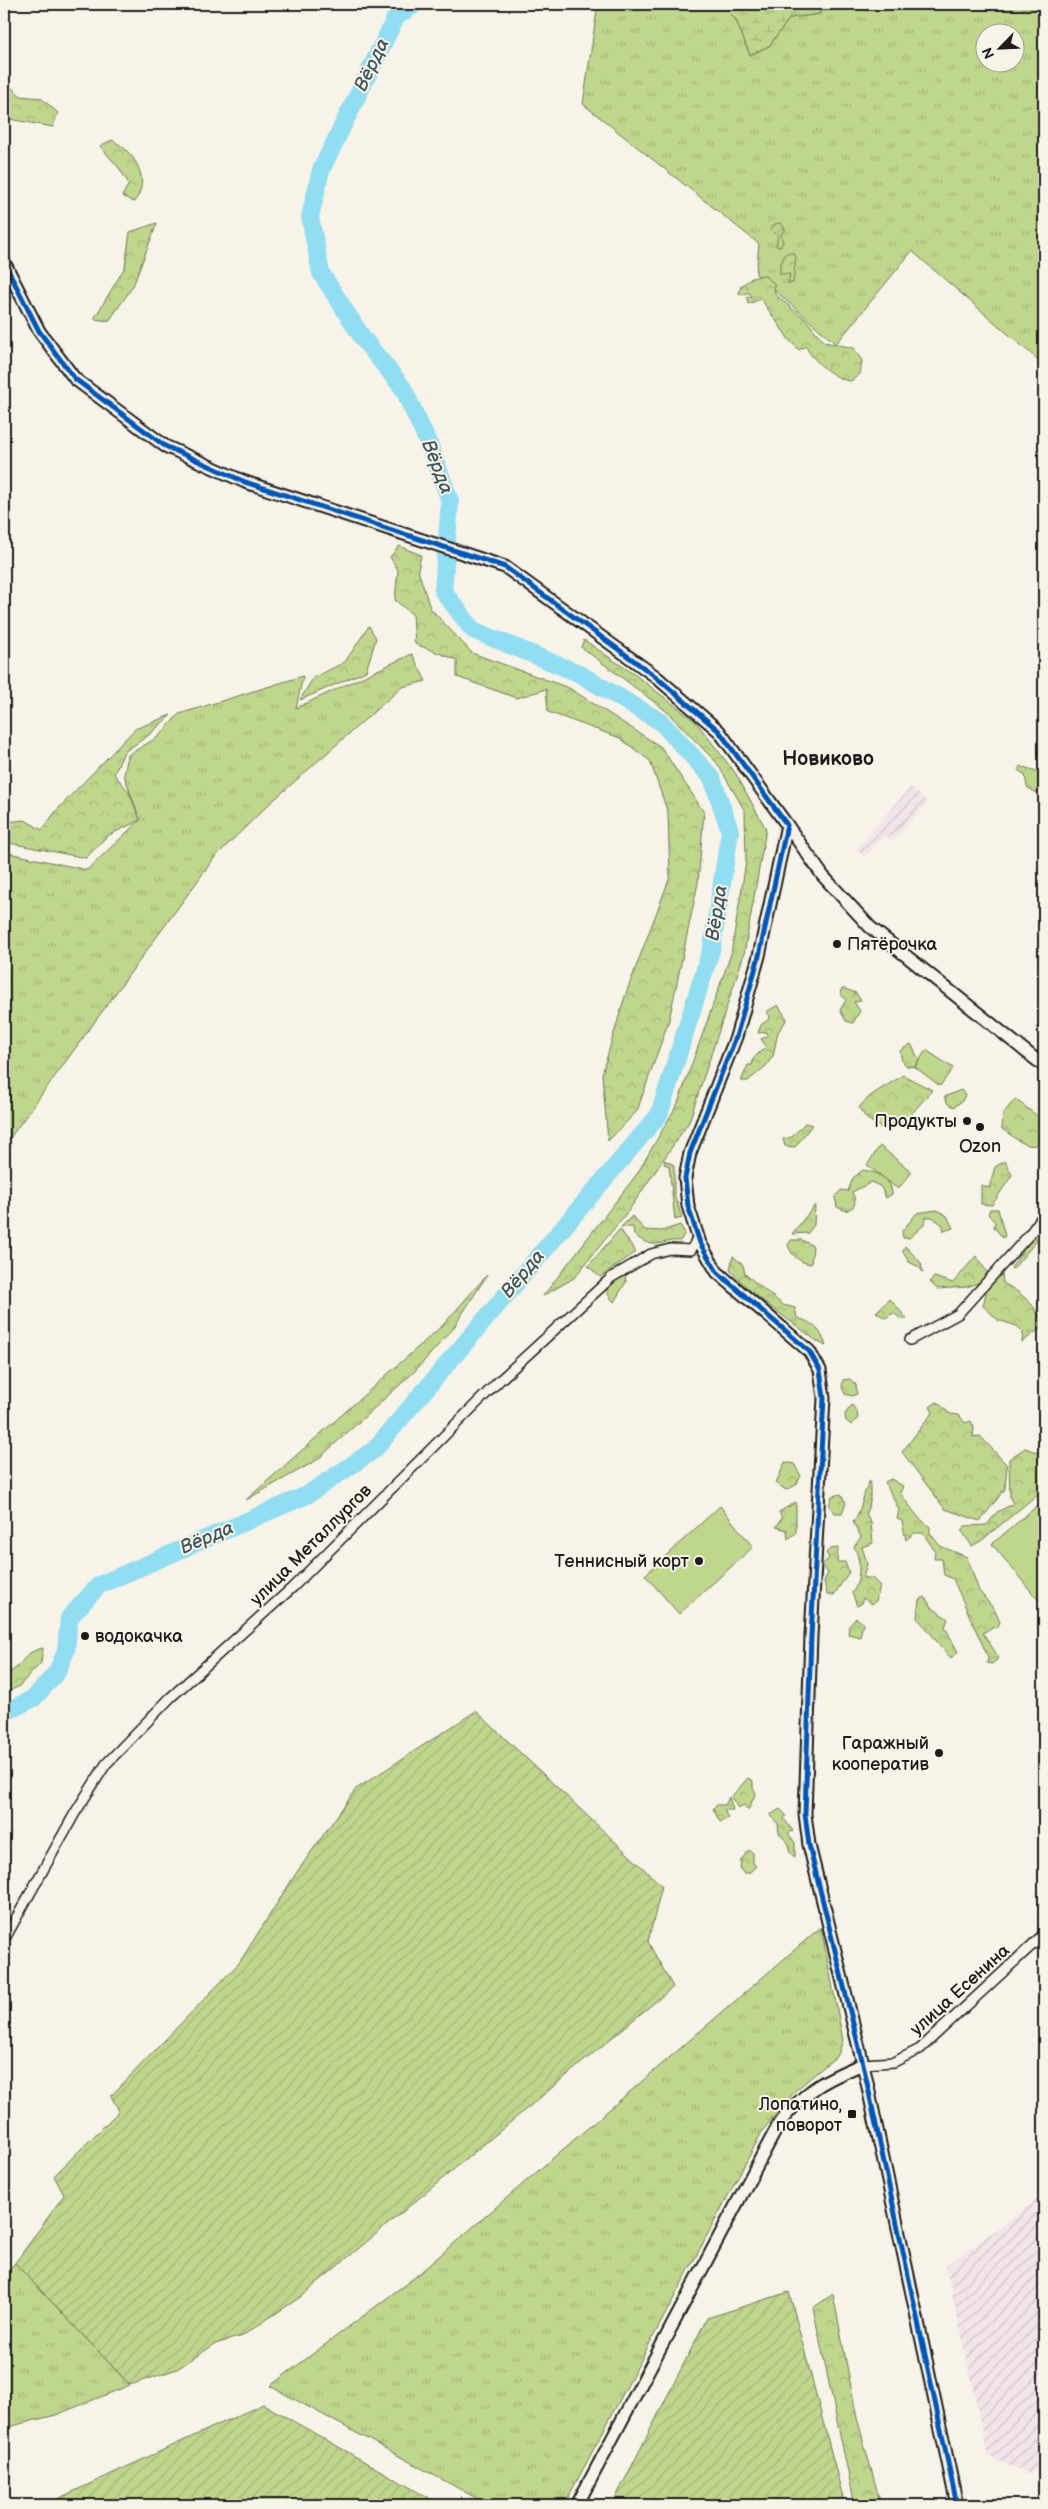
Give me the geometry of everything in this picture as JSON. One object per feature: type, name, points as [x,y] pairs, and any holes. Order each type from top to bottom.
[{"type":"street","points":[[4,262],[39,331],[76,379],[165,446],[245,482],[406,533],[505,567],[655,676],[719,731],[823,876],[870,927],[1044,1066]]},
{"type":"street","points":[[787,825],[759,956],[736,1037],[690,1153],[685,1178],[688,1206],[698,1237],[717,1272],[809,1351],[820,1370],[824,1398],[805,1814],[809,1845],[863,2064],[958,2505]]},
{"type":"street","points":[[910,1340],[958,1314],[1029,1235],[1044,1214]]},
{"type":"street","name":"улица Металлургов","points":[[4,1940],[75,1813],[106,1764],[174,1694],[293,1587],[500,1380],[612,1277],[651,1254],[670,1249],[691,1250],[698,1237]]},
{"type":"street","name":"улица Есенина","points":[[863,2064],[894,2062],[920,2049],[1044,1934]]},
{"type":"street","points":[[577,2505],[780,2122],[799,2100],[825,2080],[863,2064]]},
{"type":"shaded area","points":[[911,787],[928,802],[893,841],[885,835],[865,857],[856,849]]},
{"type":"shaded area","points":[[1044,2195],[1044,2466],[1028,2474],[988,2456],[946,2266]]},
{"type":"green space","points":[[598,4],[722,4],[736,20],[750,55],[769,46],[790,18],[819,14],[824,4],[923,4],[928,9],[932,4],[1044,4],[1044,365],[912,251],[836,344],[756,274],[759,244],[583,104]]},
{"type":"green space","points":[[722,4],[824,4],[820,14],[790,18],[769,46],[750,55],[736,20]]},
{"type":"green space","points":[[4,81],[21,96],[41,98],[58,113],[53,127],[9,119],[4,115]]},
{"type":"green space","points":[[112,140],[128,152],[138,167],[141,185],[139,194],[134,202],[122,196],[129,184],[119,168],[100,146]]},
{"type":"green space","points":[[157,223],[133,286],[109,321],[94,319],[125,267],[130,232]]},
{"type":"green space","points":[[781,223],[785,229],[781,234],[783,242],[780,247],[776,246],[778,236],[771,229],[775,224]]},
{"type":"green space","points":[[786,253],[793,253],[796,256],[793,283],[788,283],[790,274],[780,274],[780,265]]},
{"type":"green space","points":[[763,275],[774,283],[775,294],[807,321],[824,342],[854,348],[862,361],[860,374],[851,381],[832,373],[818,363],[806,346],[799,350],[790,341],[761,299],[748,304],[747,297],[752,297],[748,292],[744,295],[739,293],[741,286],[752,278]]},
{"type":"green space","points":[[399,546],[421,555],[418,570],[430,608],[472,653],[569,688],[661,747],[704,812],[698,883],[669,1020],[637,1111],[608,1141],[602,1074],[625,996],[670,877],[668,813],[650,761],[620,738],[548,712],[546,689],[517,698],[457,677],[457,660],[415,644],[413,615],[395,600],[398,570],[390,557]]},
{"type":"green space","points":[[369,626],[376,638],[366,671],[300,700],[313,678],[345,662]]},
{"type":"green space","points":[[584,640],[638,677],[696,722],[736,774],[766,829],[744,954],[689,1122],[629,1210],[574,1278],[543,1296],[637,1174],[678,1103],[731,954],[746,862],[745,811],[717,763],[665,710],[581,647]]},
{"type":"green space","points":[[412,654],[426,681],[402,687],[268,805],[215,857],[4,1146],[4,852],[87,870],[140,820],[124,775],[128,755],[158,737],[179,714],[303,676],[296,708]]},
{"type":"green space","points":[[171,715],[149,735],[124,752],[114,774],[129,792],[140,820],[107,836],[86,858],[4,842],[4,822],[25,820],[42,830],[56,811],[135,729]]},
{"type":"green space","points":[[1020,766],[1040,772],[1044,793],[1035,792],[1027,787],[1025,775],[1018,770]]},
{"type":"green space","points":[[842,988],[856,993],[861,1001],[854,1002],[860,1011],[853,1023],[846,1021],[840,1010],[846,1000],[840,993]]},
{"type":"green space","points":[[778,1005],[787,1019],[778,1032],[773,1056],[766,1066],[748,1081],[741,1081],[748,1065],[752,1065],[753,1059],[766,1046],[761,1039],[768,1036],[767,1032],[758,1033],[761,1025],[769,1019],[770,1016],[766,1012]]},
{"type":"green space","points":[[911,1044],[919,1060],[914,1067],[907,1066],[902,1061],[900,1051]]},
{"type":"green space","points":[[926,1050],[953,1068],[940,1086],[915,1067]]},
{"type":"green space","points":[[903,1075],[932,1090],[902,1125],[883,1129],[867,1119],[859,1108],[873,1094]]},
{"type":"green space","points":[[961,1090],[965,1095],[962,1101],[954,1107],[948,1104],[944,1097]]},
{"type":"green space","points":[[1015,1099],[1044,1121],[1044,1140],[1039,1144],[1028,1145],[1023,1143],[1002,1129],[1003,1114]]},
{"type":"green space","points":[[805,1123],[812,1125],[795,1147],[785,1146],[783,1139],[792,1137]]},
{"type":"green space","points":[[880,1146],[912,1172],[898,1189],[867,1165]]},
{"type":"green space","points":[[665,1160],[674,1165],[674,1193],[682,1218],[675,1220],[669,1166],[664,1164]]},
{"type":"green space","points":[[1005,1161],[1012,1175],[992,1205],[981,1204],[981,1185],[989,1188],[995,1167]]},
{"type":"green space","points":[[863,1170],[878,1174],[886,1180],[892,1194],[886,1198],[881,1187],[872,1182],[852,1192],[855,1200],[854,1206],[846,1211],[837,1207],[835,1197],[841,1190],[848,1191],[853,1178]]},
{"type":"green space","points":[[815,1205],[814,1225],[808,1233],[792,1234]]},
{"type":"green space","points":[[990,1209],[998,1209],[1005,1236],[1003,1238],[994,1227],[995,1222],[988,1214]]},
{"type":"green space","points":[[937,1210],[947,1216],[953,1228],[944,1231],[943,1225],[932,1217],[926,1217],[925,1224],[909,1238],[903,1238],[902,1231],[917,1213]]},
{"type":"green space","points":[[632,1216],[645,1230],[662,1231],[680,1225],[685,1233],[680,1241],[652,1244],[634,1235],[633,1227],[621,1227]]},
{"type":"green space","points":[[620,1229],[636,1252],[600,1277],[588,1266]]},
{"type":"green space","points":[[1032,1238],[1039,1238],[1013,1269],[1011,1268]]},
{"type":"green space","points":[[791,1240],[802,1240],[813,1246],[811,1264],[800,1260],[789,1249],[788,1245]]},
{"type":"green space","points":[[905,1246],[921,1263],[923,1272],[919,1267],[909,1262],[903,1252]]},
{"type":"green space","points":[[733,1256],[743,1265],[745,1274],[783,1305],[795,1308],[797,1318],[812,1324],[822,1335],[826,1346],[813,1339],[760,1299],[745,1285],[730,1270]]},
{"type":"green space","points":[[976,1256],[987,1272],[1002,1274],[1003,1283],[1030,1303],[1040,1317],[1044,1332],[1041,1328],[1022,1342],[1023,1332],[1017,1326],[998,1320],[983,1306],[986,1293],[981,1282],[967,1287],[937,1289],[930,1282],[934,1277],[953,1283]]},
{"type":"green space","points":[[625,1274],[626,1282],[614,1302],[607,1292],[607,1288],[611,1282]]},
{"type":"green space","points":[[487,1275],[452,1330],[414,1372],[317,1460],[246,1500],[443,1325]]},
{"type":"green space","points":[[890,1299],[907,1319],[901,1319],[894,1313],[885,1318],[876,1312]]},
{"type":"green space","points":[[850,1379],[856,1385],[857,1394],[852,1396],[845,1394],[842,1387],[843,1380]]},
{"type":"green space","points":[[937,1402],[950,1414],[959,1415],[965,1423],[971,1421],[974,1428],[973,1437],[980,1436],[1007,1465],[1005,1489],[980,1521],[945,1509],[902,1452],[933,1412],[930,1407]]},
{"type":"green space","points":[[852,1405],[857,1412],[858,1418],[852,1425],[846,1421],[845,1414]]},
{"type":"green space","points":[[1025,1448],[1044,1455],[1044,1489],[981,1541],[972,1546],[961,1530],[965,1526],[987,1525],[997,1512],[1013,1504],[1010,1497],[1009,1459]]},
{"type":"green space","points":[[785,1462],[794,1464],[801,1476],[796,1485],[786,1490],[776,1483]]},
{"type":"green space","points":[[891,1479],[903,1486],[900,1493],[918,1517],[930,1527],[930,1533],[940,1546],[967,1557],[979,1591],[994,1609],[1000,1622],[997,1628],[994,1626],[983,1633],[999,1658],[992,1664],[987,1663],[988,1657],[953,1579],[944,1575],[942,1559],[934,1559],[935,1551],[923,1533],[914,1533],[906,1540],[902,1521],[897,1519],[899,1510],[885,1482]]},
{"type":"green space","points":[[870,1480],[870,1502],[866,1513],[871,1523],[873,1543],[862,1547],[867,1563],[863,1578],[872,1578],[880,1586],[876,1601],[872,1604],[863,1598],[861,1604],[857,1606],[852,1593],[857,1583],[859,1570],[858,1557],[854,1547],[861,1537],[853,1522],[859,1512]]},
{"type":"green space","points":[[841,1494],[846,1503],[842,1513],[835,1513],[829,1506],[832,1496]]},
{"type":"green space","points":[[1044,1500],[1044,1607],[992,1544]]},
{"type":"green space","points":[[796,1502],[796,1533],[788,1539],[787,1530],[776,1527],[782,1518],[779,1512]]},
{"type":"green space","name":"Теннисный корт","points":[[720,1506],[753,1547],[679,1614],[645,1575]]},
{"type":"green space","points":[[838,1548],[837,1562],[845,1562],[849,1572],[834,1595],[827,1595],[824,1581],[828,1573],[822,1565],[829,1558],[826,1553],[830,1549]]},
{"type":"green space","points":[[925,1597],[931,1607],[948,1619],[945,1627],[958,1652],[951,1658],[917,1618],[919,1600]]},
{"type":"green space","points":[[856,1618],[863,1623],[860,1637],[848,1634],[849,1626]]},
{"type":"green space","points":[[43,1648],[41,1663],[18,1687],[4,1693],[4,1663],[10,1672],[31,1652]]},
{"type":"green space","points":[[476,1711],[662,1886],[648,1942],[673,1987],[299,2298],[242,2336],[215,2344],[177,2369],[130,2385],[15,2263],[64,2195],[54,2176],[119,2111],[111,2096],[239,1963],[297,1872],[356,1789]]},
{"type":"green space","points":[[748,1778],[753,1781],[753,1788],[756,1793],[748,1810],[744,1805],[738,1808],[731,1797]]},
{"type":"green space","points":[[729,1797],[733,1810],[724,1810],[728,1818],[720,1822],[713,1809],[717,1805],[725,1805]]},
{"type":"green space","points":[[780,1809],[786,1815],[784,1819],[793,1831],[788,1833],[795,1843],[795,1858],[789,1851],[789,1844],[779,1833],[778,1824],[770,1815]]},
{"type":"green space","points":[[749,1850],[753,1853],[753,1863],[756,1866],[749,1873],[743,1873],[740,1869],[741,1860]]},
{"type":"green space","points":[[821,1927],[843,2040],[838,2055],[796,2090],[763,2130],[564,2505],[489,2505],[270,2386],[415,2277]]},
{"type":"green space","points":[[15,2263],[130,2385],[56,2415],[4,2428],[4,2275]]},
{"type":"green space","points":[[789,2292],[845,2505],[612,2505],[707,2318]]},
{"type":"green space","points":[[833,2294],[857,2418],[881,2505],[855,2505],[813,2308]]},
{"type":"green space","points":[[263,2404],[441,2505],[44,2505]]},
{"type":"waterway","name":"Вёрда","points":[[4,1713],[34,1698],[57,1672],[66,1651],[69,1618],[99,1585],[307,1495],[374,1450],[659,1115],[712,947],[730,831],[712,778],[661,722],[578,673],[473,630],[443,591],[450,501],[431,449],[403,388],[364,340],[321,273],[310,217],[321,170],[396,17],[415,4]]},
{"type":"cycle path","points":[[4,262],[39,331],[75,379],[165,446],[245,482],[505,567],[655,676],[719,731],[787,825],[759,956],[736,1037],[690,1153],[685,1178],[688,1206],[700,1243],[717,1272],[809,1351],[820,1370],[824,1398],[811,1636],[805,1814],[809,1845],[863,2064],[957,2505]]},
{"type":"place","name":"Пятёрочка","points":[[837,944]]},
{"type":"place","name":"Продукты","points":[[967,1121]]},
{"type":"place","name":"Ozon","points":[[980,1127]]},
{"type":"place","name":"Теннисный корт","points":[[699,1561]]},
{"type":"place","name":"водокачка","points":[[85,1636]]},
{"type":"place","name":"Гаражный кооператив","points":[[939,1753]]},
{"type":"place","name":"Лопатино, поворот","points":[[852,2114]]},
{"type":"district","name":"Новиково","points":[[828,759]]}]
